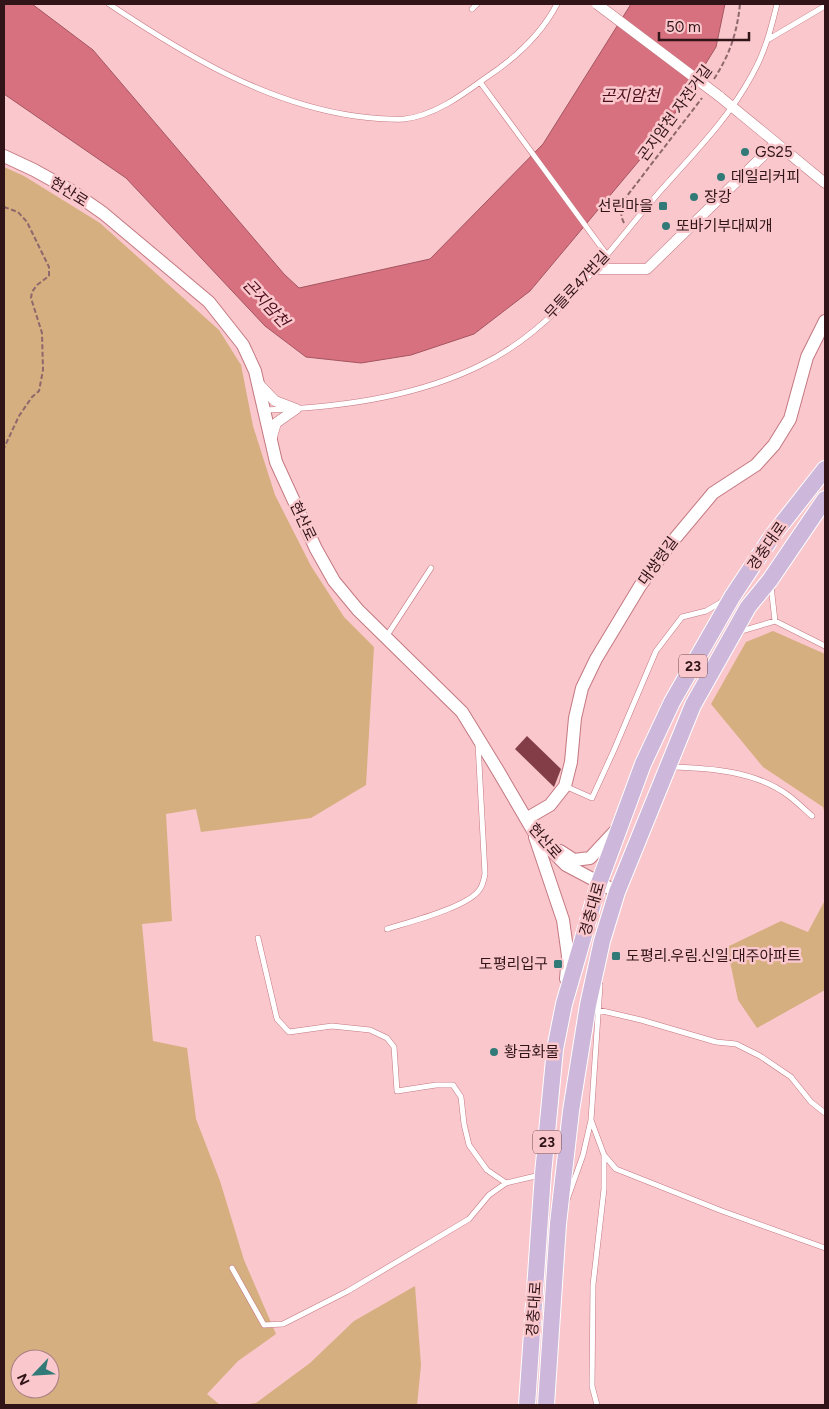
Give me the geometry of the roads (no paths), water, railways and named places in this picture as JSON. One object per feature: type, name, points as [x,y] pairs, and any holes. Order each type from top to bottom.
[{"type":"main road","name":"경충대로","points":[[527,1405],[543,1174],[555,1048],[564,1004],[599,883],[643,764],[672,702],[732,597],[773,535],[825,469]]},
{"type":"main road","name":"경충대로","points":[[546,1405],[558,1224],[585,1024],[602,941],[618,892],[693,705],[748,607],[770,580],[825,499]]},
{"type":"street","points":[[597,4],[718,96],[825,183]]},
{"type":"street","points":[[596,269],[646,269],[776,143]]},
{"type":"street","name":"현산로","points":[[4,156],[70,190],[103,213],[209,302],[243,345],[255,371],[276,462],[292,500],[334,581],[358,610],[462,712],[535,834],[566,865],[618,892]]},
{"type":"street","name":"대쌍령길","points":[[526,819],[550,805],[565,786],[571,762],[575,718],[582,688],[596,659],[640,586],[699,508],[713,493],[756,465],[774,445],[790,419],[807,357],[825,321]]},
{"type":"street","points":[[257,382],[275,401],[296,409]]},
{"type":"street","points":[[271,440],[276,423],[296,409]]},
{"type":"street","points":[[535,834],[574,860],[590,858],[620,825]]},
{"type":"street","points":[[535,834],[563,920],[568,956],[564,1004]]},
{"type":"lane","points":[[109,4],[174,46],[235,78],[286,100],[335,113],[374,118],[404,119],[430,112],[465,93],[498,70],[529,43],[549,19],[557,4]]},
{"type":"lane","points":[[472,9],[477,4]]},
{"type":"lane","name":"무들로47번길","points":[[263,410],[296,409],[396,396],[481,365],[518,343],[558,310],[596,269],[627,229],[732,108],[752,75],[769,39],[777,4]]},
{"type":"lane","points":[[769,39],[825,6]]},
{"type":"lane","points":[[480,82],[607,255]]},
{"type":"lane","points":[[386,638],[431,568]]},
{"type":"lane","points":[[770,580],[775,621]]},
{"type":"lane","points":[[565,786],[592,798],[656,651],[682,617],[706,610],[732,597]]},
{"type":"lane","points":[[732,634],[775,621],[825,646]]},
{"type":"lane","points":[[387,930],[470,900],[481,889],[485,874],[478,736]]},
{"type":"lane","points":[[668,767],[699,768],[737,773],[762,781],[788,795],[812,816]]},
{"type":"lane","points":[[258,938],[277,1019],[289,1032],[332,1026],[370,1030],[387,1038],[394,1047],[397,1091],[436,1085],[453,1085],[461,1097],[464,1124],[469,1144],[487,1170],[506,1183]]},
{"type":"lane","points":[[558,1224],[583,1155],[591,1120],[602,941]]},
{"type":"lane","points":[[598,1010],[641,1020],[716,1042],[736,1044],[760,1056],[791,1077],[811,1102],[825,1113]]},
{"type":"lane","points":[[591,1120],[604,1155],[616,1169],[722,1212],[825,1248]]},
{"type":"lane","points":[[597,1405],[592,1386],[593,1285],[604,1189],[604,1155]]},
{"type":"lane","points":[[232,1268],[264,1325],[283,1324],[348,1291],[446,1234],[468,1219],[489,1196],[506,1183],[543,1174]]},
{"type":"water","name":"곤지암천","points":[[4,4],[32,4],[93,50],[284,274],[299,288],[430,259],[543,144],[631,4],[725,4],[716,47],[664,131],[530,291],[474,334],[411,355],[361,363],[306,357],[265,326],[126,178],[4,94]]},
{"type":"place","name":"GS25","points":[[745,152]]},
{"type":"place","name":"데일리커피","points":[[721,177]]},
{"type":"place","name":"장강","points":[[694,197]]},
{"type":"place","name":"선린마을","points":[[663,206]]},
{"type":"place","name":"또바기부대찌개","points":[[666,226]]},
{"type":"place","name":"도평리.우림.신일.대주아파트","points":[[616,956]]},
{"type":"place","name":"도평리입구","points":[[558,964]]},
{"type":"place","name":"황금화물","points":[[494,1052]]}]
